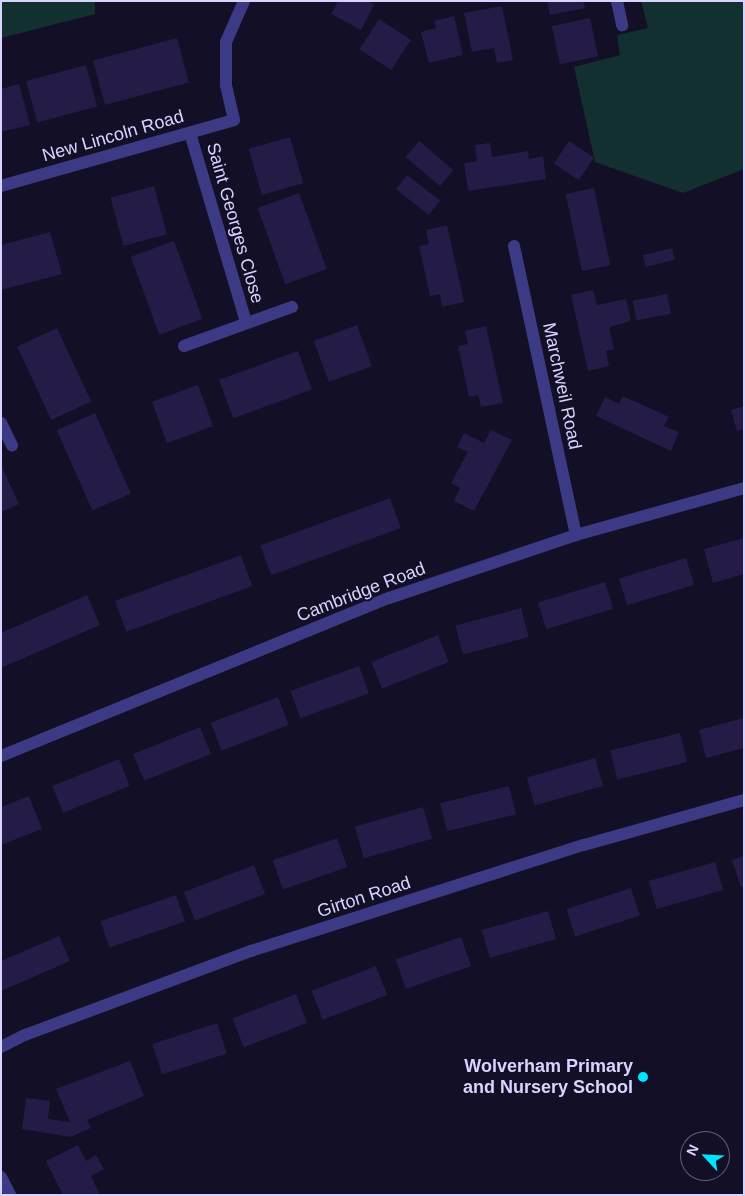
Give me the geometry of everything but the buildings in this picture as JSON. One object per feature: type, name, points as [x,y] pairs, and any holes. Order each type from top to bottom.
[{"type":"street","name":"New Lincoln Road","points":[[1,186],[234,120],[226,85],[226,42],[244,1]]},
{"type":"street","points":[[617,1],[622,25]]},
{"type":"street","name":"Saint Georges Close","points":[[190,133],[246,322]]},
{"type":"street","name":"Marchweil Road","points":[[514,246],[576,535]]},
{"type":"street","points":[[184,346],[292,306]]},
{"type":"street","points":[[1,423],[12,446]]},
{"type":"street","name":"Cambridge Road","points":[[1,756],[389,598],[576,535],[744,488]]},
{"type":"street","name":"Girton Road","points":[[1,1047],[24,1035],[251,952],[584,845],[744,800]]},
{"type":"street","points":[[1,1177],[10,1195]]},
{"type":"green space","points":[[1,1],[95,1],[95,14],[1,38]]},
{"type":"green space","points":[[641,1],[744,1],[744,169],[683,193],[595,162],[574,67],[620,55],[617,35],[648,28]]},
{"type":"place","name":"Wolverham Primary and Nursery School","points":[[643,1077]]}]
